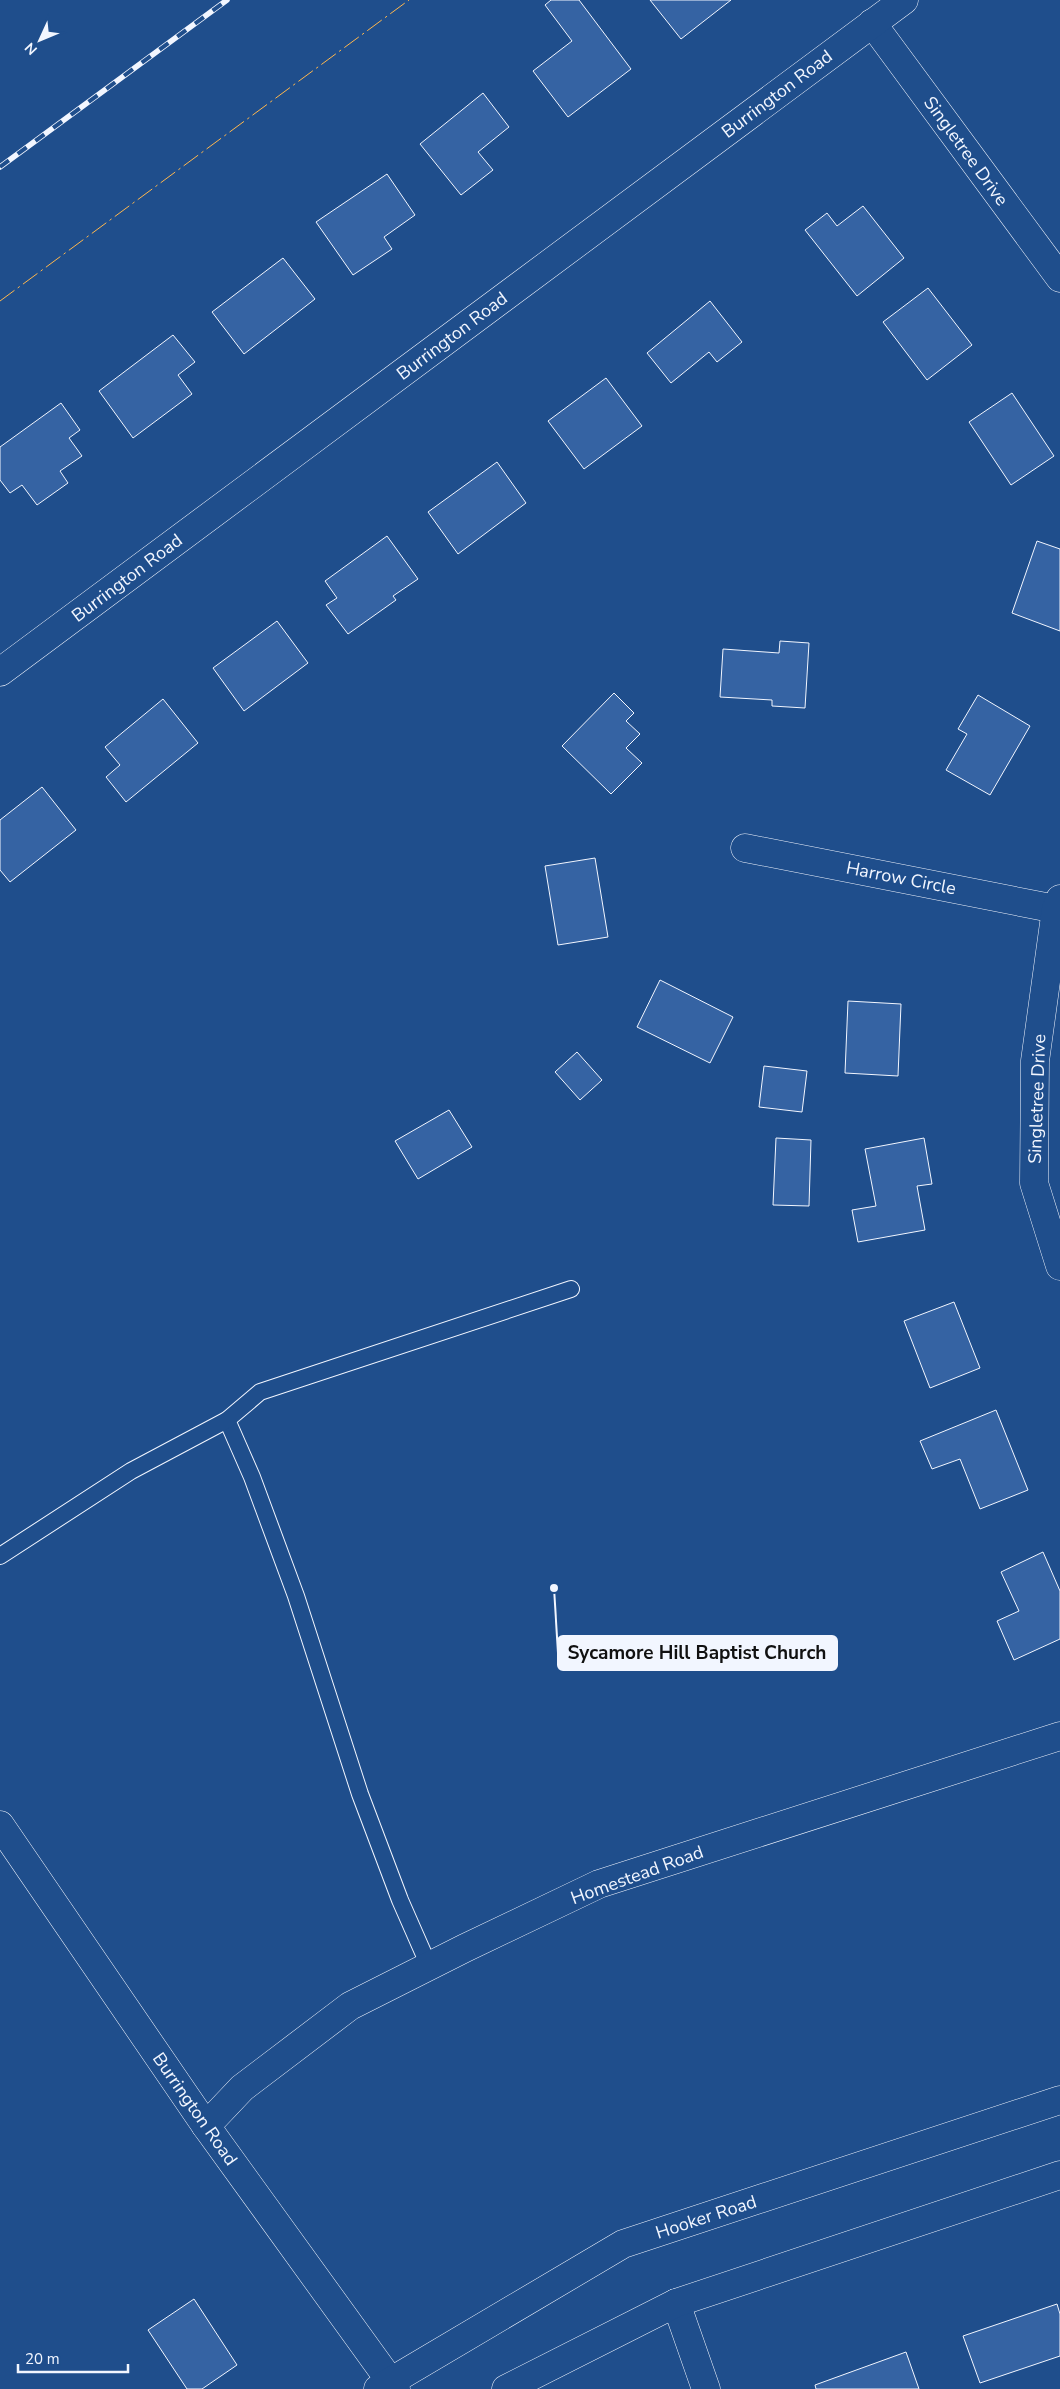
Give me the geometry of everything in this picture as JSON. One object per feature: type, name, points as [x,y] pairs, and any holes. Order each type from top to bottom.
[{"type":"street","name":"Burrington Road","points":[[0,672],[904,0]]},
{"type":"street","name":"Singletree Drive","points":[[872,24],[1060,278]]},
{"type":"street","name":"Harrow Circle","points":[[745,848],[1058,904]]},
{"type":"street","name":"Singletree Drive","points":[[1058,904],[1035,1061],[1034,1183],[1060,1266]]},
{"type":"street","name":"Homestead Road","points":[[206,2126],[242,2088],[350,2006],[599,1884],[1060,1736]]},
{"type":"street","name":"Burrington Road","points":[[0,1825],[206,2126],[388,2386]]},
{"type":"street","name":"Hooker Road","points":[[388,2386],[623,2244],[1060,2100]]},
{"type":"street","points":[[506,2389],[676,2303],[1060,2175]]},
{"type":"street","points":[[676,2303],[706,2389]]},
{"type":"lane","points":[[0,1556],[131,1471],[227,1420],[260,1392],[571,1289]]},
{"type":"lane","points":[[227,1420],[252,1477],[296,1596],[360,1794],[400,1900],[429,1966]]},
{"type":"building","points":[[551,0],[579,0],[631,69],[568,117],[533,71],[572,41],[545,5]]},
{"type":"building","points":[[650,0],[731,0],[681,39]]},
{"type":"building","points":[[483,93],[509,127],[478,152],[493,170],[461,195],[420,144]]},
{"type":"building","points":[[387,174],[415,215],[384,237],[392,249],[353,275],[316,222]]},
{"type":"building","points":[[863,206],[904,258],[857,296],[805,230],[827,213],[837,226]]},
{"type":"building","points":[[283,258],[315,299],[244,354],[212,312]]},
{"type":"building","points":[[928,288],[972,345],[927,380],[883,322]]},
{"type":"building","points":[[710,301],[742,342],[717,362],[709,352],[671,383],[647,353]]},
{"type":"building","points":[[173,335],[195,362],[178,375],[192,394],[133,438],[99,391]]},
{"type":"building","points":[[606,378],[642,426],[584,469],[548,421]]},
{"type":"building","points":[[1012,393],[1054,456],[1011,485],[969,422]]},
{"type":"building","points":[[61,403],[80,430],[69,438],[82,456],[60,471],[68,483],[37,505],[22,485],[10,493],[0,480],[0,447]]},
{"type":"building","points":[[497,462],[526,503],[458,554],[428,512]]},
{"type":"building","points":[[387,536],[418,579],[393,596],[396,600],[348,634],[326,605],[337,598],[325,581]]},
{"type":"building","points":[[1037,541],[1060,549],[1060,631],[1012,613]]},
{"type":"building","points":[[277,621],[308,663],[244,711],[213,668]]},
{"type":"building","points":[[780,641],[809,643],[805,708],[772,706],[772,700],[720,697],[723,649],[779,653]]},
{"type":"building","points":[[614,693],[634,713],[626,721],[640,734],[626,748],[642,763],[611,794],[562,746]]},
{"type":"building","points":[[978,695],[1030,726],[990,795],[946,770],[967,734],[958,729]]},
{"type":"building","points":[[163,699],[198,743],[126,802],[106,777],[120,765],[105,747]]},
{"type":"building","points":[[42,787],[76,830],[10,882],[0,870],[0,820]]},
{"type":"building","points":[[595,858],[608,937],[558,945],[545,866]]},
{"type":"building","points":[[660,980],[733,1017],[710,1063],[637,1027]]},
{"type":"building","points":[[848,1001],[901,1004],[898,1076],[845,1073]]},
{"type":"building","points":[[577,1052],[602,1080],[580,1100],[555,1072]]},
{"type":"building","points":[[764,1066],[807,1071],[802,1112],[759,1107]]},
{"type":"building","points":[[449,1110],[472,1147],[418,1179],[395,1141]]},
{"type":"building","points":[[776,1138],[811,1140],[809,1206],[773,1205]]},
{"type":"building","points":[[924,1138],[932,1184],[917,1186],[925,1230],[858,1242],[852,1210],[876,1206],[865,1149]]},
{"type":"building","points":[[954,1302],[980,1368],[930,1388],[904,1321]]},
{"type":"building","points":[[996,1410],[1028,1490],[980,1509],[960,1459],[932,1469],[920,1441]]},
{"type":"building","points":[[1043,1552],[1060,1591],[1060,1639],[1014,1660],[997,1621],[1019,1611],[1001,1572]]},
{"type":"building","points":[[194,2299],[237,2365],[202,2389],[187,2389],[148,2330]]},
{"type":"building","points":[[1057,2304],[1060,2314],[1060,2356],[980,2383],[963,2336]]},
{"type":"building","points":[[906,2352],[919,2389],[816,2389],[815,2385]]},
{"type":"railway","points":[[0,167],[227,0]]},
{"type":"power","points":[[0,301],[409,0]]},
{"type":"place","name":"Sycamore Hill Baptist Church","points":[[554,1588]]}]
